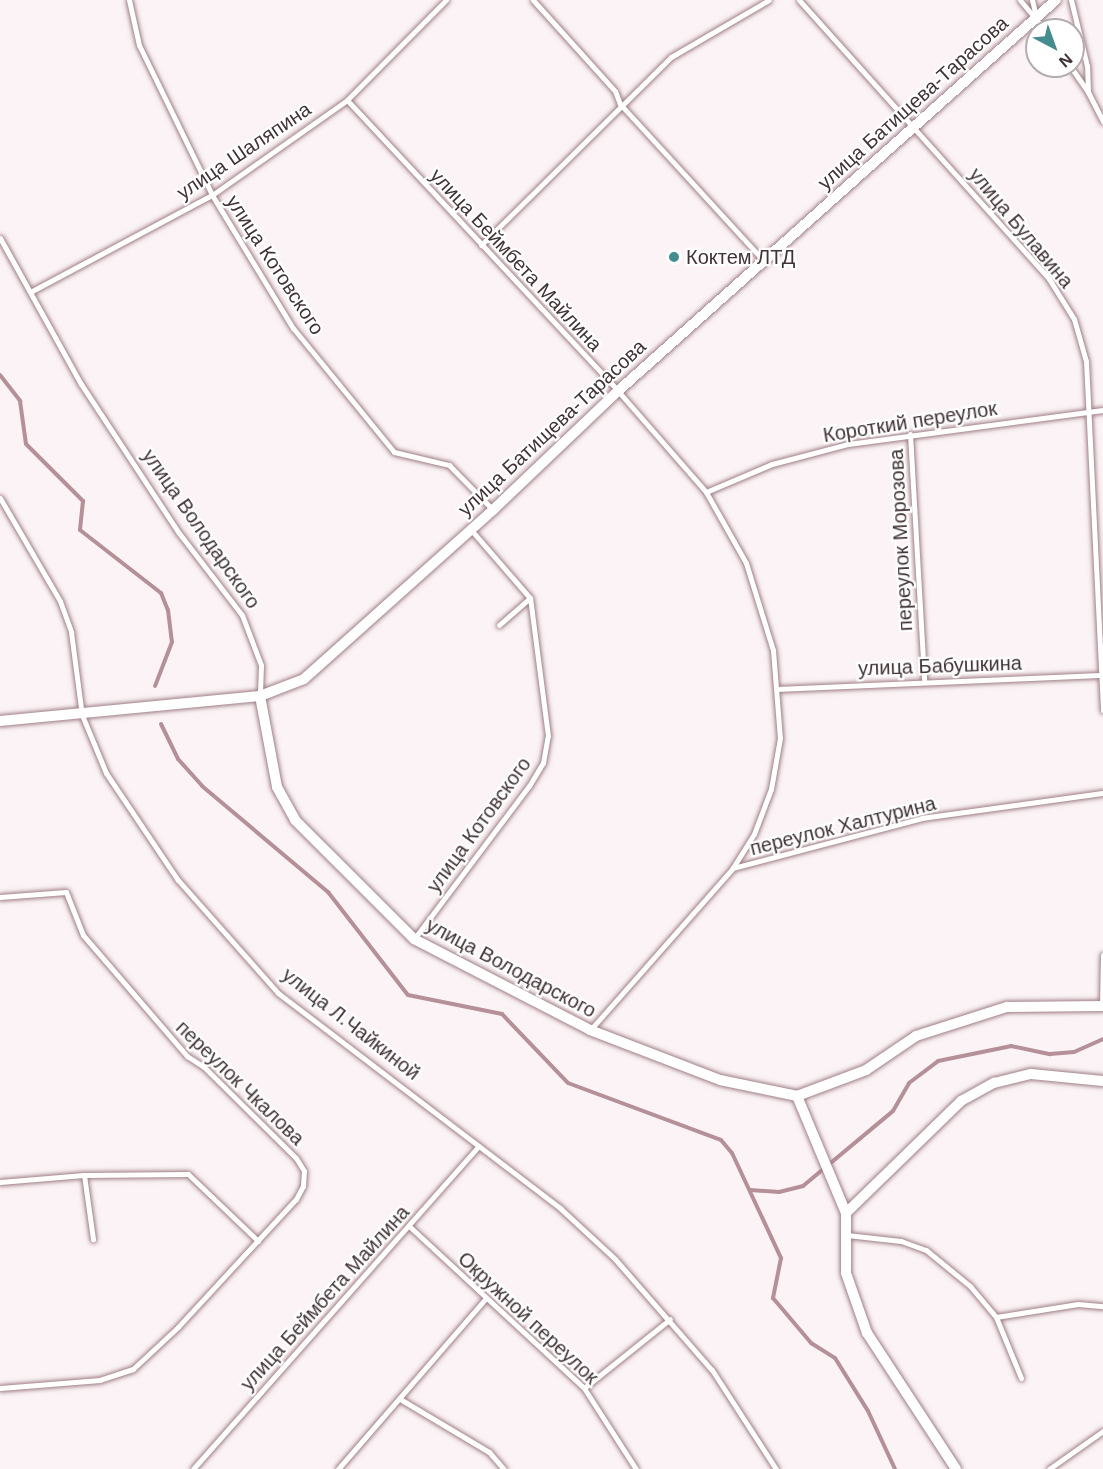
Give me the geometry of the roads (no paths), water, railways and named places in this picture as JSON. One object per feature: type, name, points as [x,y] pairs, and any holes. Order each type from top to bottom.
[{"type":"street","name":"улица Батищева-Тарасова","points":[[1036,18],[1056,0]]},
{"type":"street","name":"улица Батищева-Тарасова","points":[[0,721],[82,715],[229,696],[260,696],[304,679],[493,510],[618,391],[913,125],[1025,28]]},
{"type":"street","name":"улица Володарского","points":[[260,696],[277,787],[295,820],[314,843],[414,939],[590,1030],[720,1080],[797,1096]]},
{"type":"street","points":[[956,1469],[867,1333],[846,1273],[846,1213],[827,1173],[797,1096],[866,1070],[916,1036],[1007,1007],[1102,1006]]},
{"type":"street","points":[[846,1213],[961,1101],[994,1083],[1030,1074],[1103,1080]]},
{"type":"lane","name":"улица Котовского","points":[[129,0],[139,45],[212,195],[294,328],[394,452],[449,465],[493,510]]},
{"type":"lane","name":"улица Шаляпина","points":[[32,291],[212,195],[347,100],[446,0]]},
{"type":"lane","points":[[533,0],[615,91],[620,104],[764,260]]},
{"type":"lane","points":[[481,245],[620,104],[671,57],[770,0]]},
{"type":"lane","name":"улица Булавина","points":[[799,0],[1049,279],[1074,319],[1086,361],[1103,711]]},
{"type":"lane","points":[[1020,0],[1036,18]]},
{"type":"lane","points":[[1032,0],[1036,18]]},
{"type":"lane","points":[[1071,0],[1087,66],[1088,92]]},
{"type":"lane","points":[[1078,78],[1103,121]]},
{"type":"lane","name":"улица Беймбета Майлина","points":[[347,100],[618,391],[706,492],[746,563],[773,650],[779,689],[780,738],[771,789],[753,834],[733,868],[590,1030]]},
{"type":"lane","name":"улица Володарского","points":[[0,238],[32,291],[81,384],[179,533],[242,615],[261,665],[260,696]]},
{"type":"lane","name":"Короткий переулок","points":[[706,492],[772,464],[848,444],[1103,410]]},
{"type":"lane","name":"переулок Морозова","points":[[910,434],[924,680]]},
{"type":"lane","name":"улица Л.Чайкиной","points":[[0,498],[60,601],[72,632],[82,715],[106,773],[178,880],[278,993],[560,1208],[615,1259],[670,1319],[712,1370],[776,1469]]},
{"type":"lane","points":[[470,529],[530,598],[500,625]]},
{"type":"lane","name":"улица Котовского","points":[[414,939],[543,763],[548,736],[546,702],[530,598]]},
{"type":"lane","name":"улица Бабушкина","points":[[779,689],[924,680],[1102,675]]},
{"type":"lane","name":"переулок Халтурина","points":[[733,868],[922,818],[1103,793]]},
{"type":"lane","name":"переулок Чкалова","points":[[0,897],[66,892],[83,935],[187,1056],[204,1067],[296,1158],[303,1171],[303,1186],[258,1241],[133,1369],[100,1380],[0,1388]]},
{"type":"lane","points":[[1102,1006],[1103,955]]},
{"type":"lane","name":"улица Беймбета Майлина","points":[[193,1469],[479,1146]]},
{"type":"lane","points":[[0,1182],[84,1175],[188,1174],[258,1241]]},
{"type":"lane","points":[[84,1175],[93,1239]]},
{"type":"lane","name":"Окружной переулок","points":[[409,1226],[485,1299],[584,1388],[636,1469]]},
{"type":"lane","points":[[847,1234],[901,1241],[926,1250],[970,1286],[996,1317],[1021,1378]]},
{"type":"lane","points":[[338,1469],[485,1299]]},
{"type":"lane","points":[[996,1317],[1078,1304],[1103,1306]]},
{"type":"lane","points":[[584,1388],[670,1319]]},
{"type":"lane","points":[[400,1399],[489,1452],[504,1469]]},
{"type":"lane","points":[[1049,1469],[1103,1431]]},
{"type":"waterway","points":[[0,375],[20,401],[26,444],[83,501],[80,530],[161,593],[168,610],[172,642],[155,686]]},
{"type":"waterway","points":[[161,724],[178,759],[202,786],[328,892],[408,995],[502,1014],[568,1083],[721,1140],[732,1153],[781,1258],[773,1298],[811,1343],[835,1358],[868,1411],[895,1469]]},
{"type":"waterway","points":[[750,1190],[779,1192],[803,1186],[893,1111],[909,1083],[938,1061],[1011,1046],[1050,1054],[1074,1052],[1103,1039]]},
{"type":"place","name":"Коктем ЛТД","points":[[674,257]]}]
